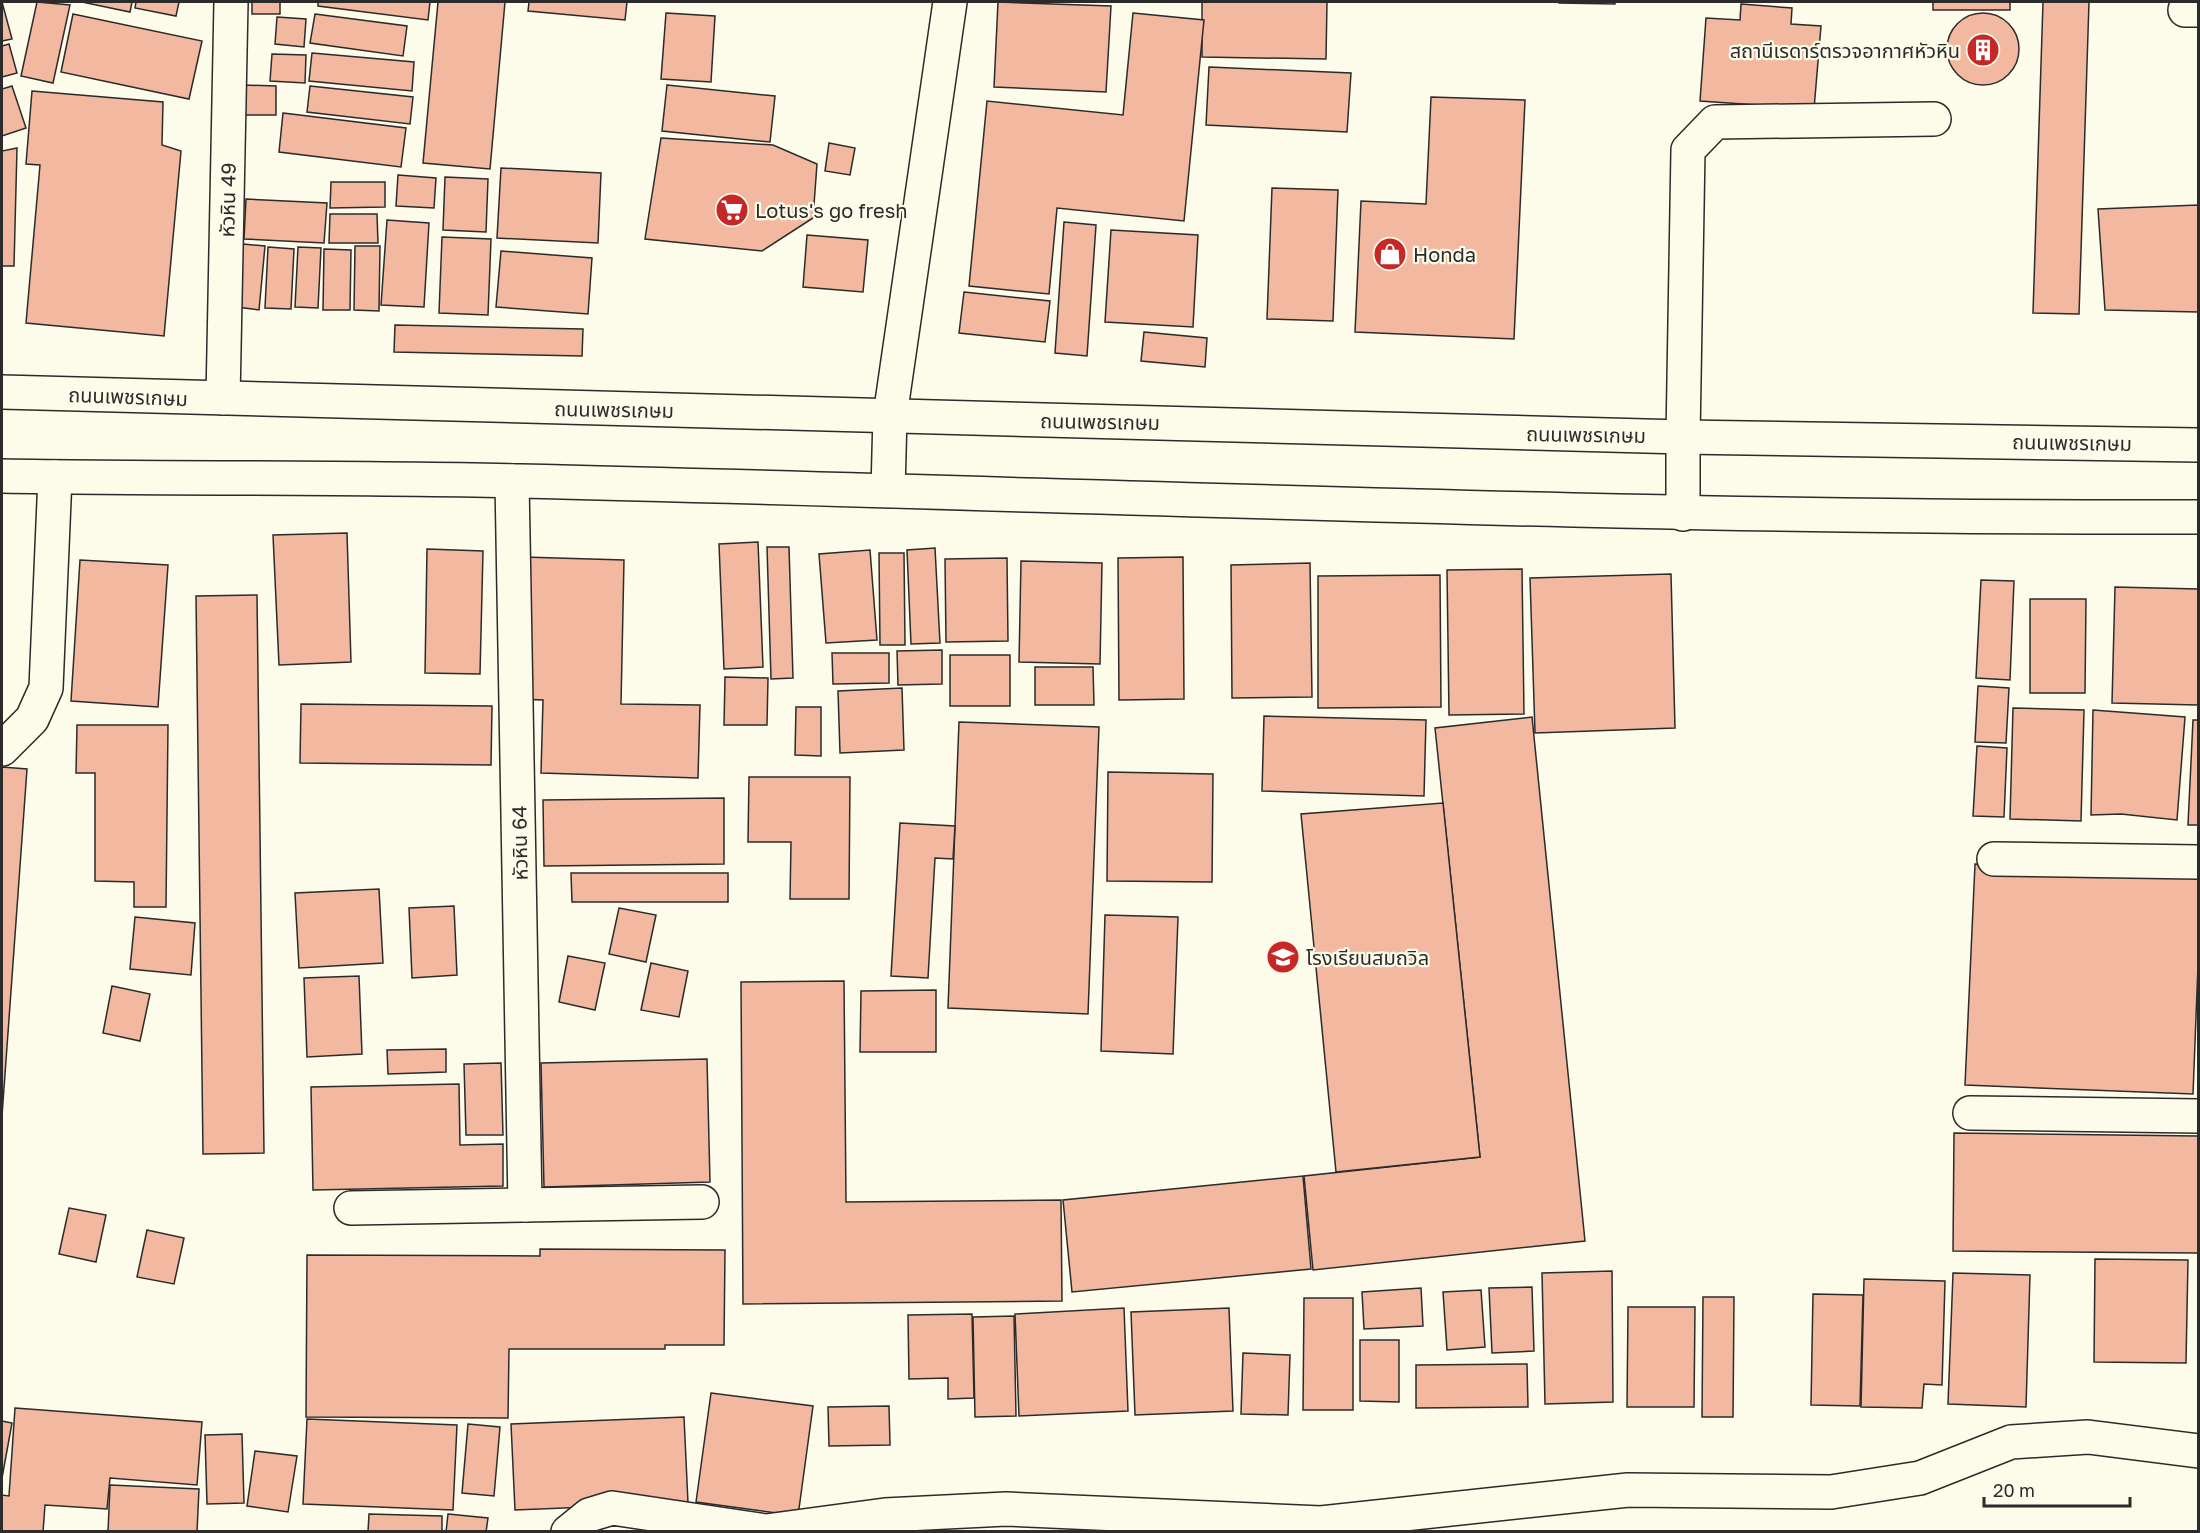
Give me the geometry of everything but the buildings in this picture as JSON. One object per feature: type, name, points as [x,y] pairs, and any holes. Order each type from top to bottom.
[{"type":"main road","name":"หัวหิน 49","points":[[224,398],[231,2]]},
{"type":"main road","points":[[888,490],[891,416],[950,2]]},
{"type":"main road","points":[[1683,514],[1688,150],[1715,122],[1934,119]]},
{"type":"main road","name":"ถนนเพชรเกษม","points":[[2,392],[1683,436],[2199,444]]},
{"type":"main road","points":[[2,476],[512,481],[1683,514],[1920,518],[2199,517]]},
{"type":"main road","points":[[2,749],[32,719],[46,688],[55,477]]},
{"type":"main road","name":"หัวหิน 64","points":[[512,481],[525,1205]]},
{"type":"main road","points":[[1994,859],[2199,862]]},
{"type":"main road","points":[[1970,1113],[2199,1116]]},
{"type":"main road","points":[[351,1209],[702,1202]]},
{"type":"main road","points":[[568,1532],[589,1515],[612,1508],[766,1531],[885,1515],[1006,1509],[1322,1523],[1629,1490],[1831,1492],[1920,1478],[2011,1442],[2088,1437],[2199,1451]]},
{"type":"place","name":"สถานีเรดาร์ตรวจอากาศหัวหิน","points":[[1983,50]]},
{"type":"place","name":"Lotus's go fresh","points":[[732,210]]},
{"type":"place","name":"Honda","points":[[1390,254]]},
{"type":"place","name":"โรงเรียนสมถวิล","points":[[1283,957]]}]
